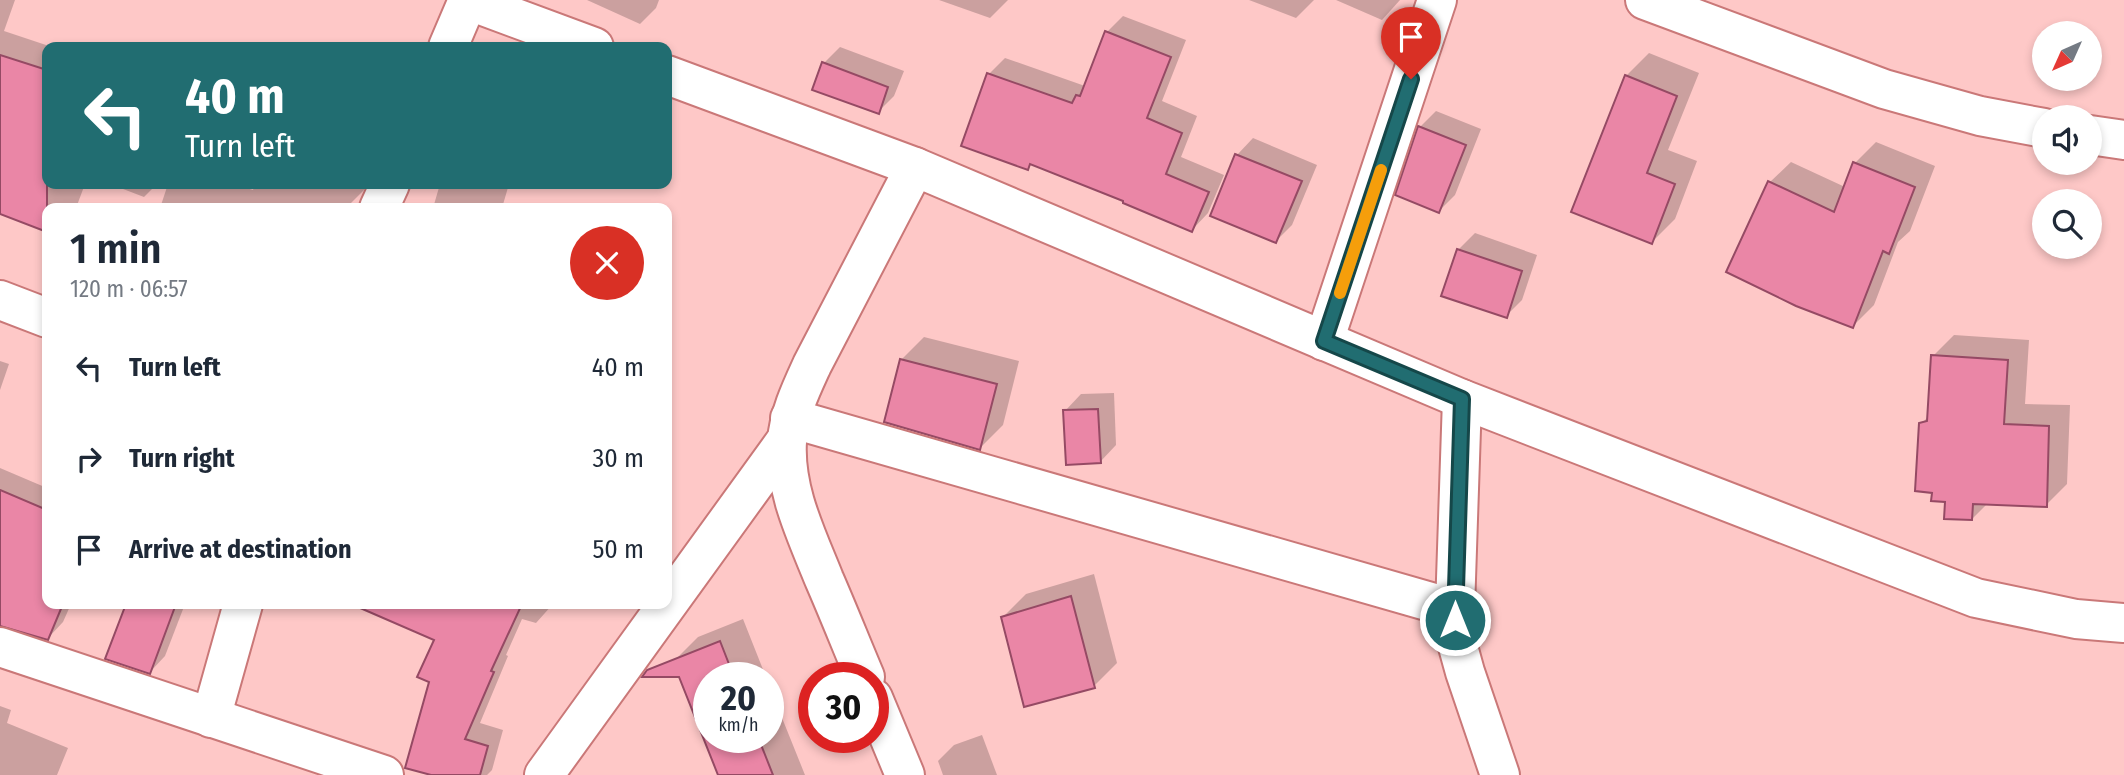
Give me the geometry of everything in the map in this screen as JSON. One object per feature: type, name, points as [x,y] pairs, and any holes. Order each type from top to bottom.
[{"type":"street","points":[[450,42],[468,0],[581,42]]},
{"type":"street","points":[[1324,341],[1437,0]]},
{"type":"street","points":[[1645,0],[1884,89],[1980,116],[2032,126]]},
{"type":"street","points":[[672,77],[915,167],[1462,399],[1976,598],[2076,619],[2124,623]]},
{"type":"street","points":[[2102,137],[2124,140]]},
{"type":"street","points":[[859,662],[799,520],[787,462],[789,429],[799,394],[812,365],[915,167]]},
{"type":"street","points":[[0,300],[42,316]]},
{"type":"street","points":[[1462,399],[1455,609],[1457,643],[1500,775]]},
{"type":"street","points":[[789,429],[1455,609]]},
{"type":"street","points":[[672,594],[789,429]]},
{"type":"street","points":[[211,718],[242,609]]},
{"type":"street","points":[[544,775],[662,609]]},
{"type":"street","points":[[0,646],[384,775]]},
{"type":"street","points":[[889,736],[905,775]]},
{"type":"building","points":[[1105,31],[1171,57],[1147,118],[1182,133],[1166,174],[1209,192],[1192,232],[1030,164],[1028,170],[961,146],[987,73],[1072,103],[1076,95],[1080,96]]},
{"type":"building","points":[[0,55],[42,68],[42,189],[47,189],[47,203],[42,203],[42,230],[0,214]]},
{"type":"building","points":[[822,62],[888,87],[879,114],[812,90]]},
{"type":"building","points":[[1625,75],[1677,96],[1647,173],[1675,184],[1652,244],[1571,212]]},
{"type":"building","points":[[1418,126],[1466,145],[1439,213],[1395,195]]},
{"type":"building","points":[[1235,154],[1302,181],[1276,243],[1210,216]]},
{"type":"building","points":[[1853,162],[1915,187],[1889,254],[1883,251],[1853,328],[1796,306],[1726,272],[1768,181],[1834,212]]},
{"type":"building","points":[[1457,249],[1522,271],[1507,318],[1441,296]]},
{"type":"building","points":[[1931,355],[2008,360],[2004,424],[2049,426],[2047,507],[1973,504],[1972,520],[1944,519],[1945,502],[1931,501],[1932,493],[1915,491],[1919,423],[1927,421]]},
{"type":"building","points":[[900,359],[997,384],[980,450],[884,422]]},
{"type":"building","points":[[1098,409],[1101,463],[1066,465],[1063,410]]},
{"type":"building","points":[[0,490],[42,508],[42,609],[61,609],[48,640],[0,626]]},
{"type":"building","points":[[1071,596],[1095,688],[1024,707],[1001,617]]},
{"type":"building","points":[[124,609],[174,609],[150,674],[105,659]]},
{"type":"building","points":[[363,609],[520,609],[491,671],[494,672],[465,739],[488,746],[480,775],[431,775],[405,768],[429,682],[417,677],[434,640]]},
{"type":"building","points":[[720,641],[728,662],[693,662],[693,712],[679,677],[642,677],[647,670]]},
{"type":"building","points":[[709,753],[764,753],[773,775],[718,775]]},
{"type":"slow traffic","points":[[1340,293],[1381,170]]},
{"type":"route","points":[[1411,79],[1324,341],[1462,399],[1455,620]]}]
